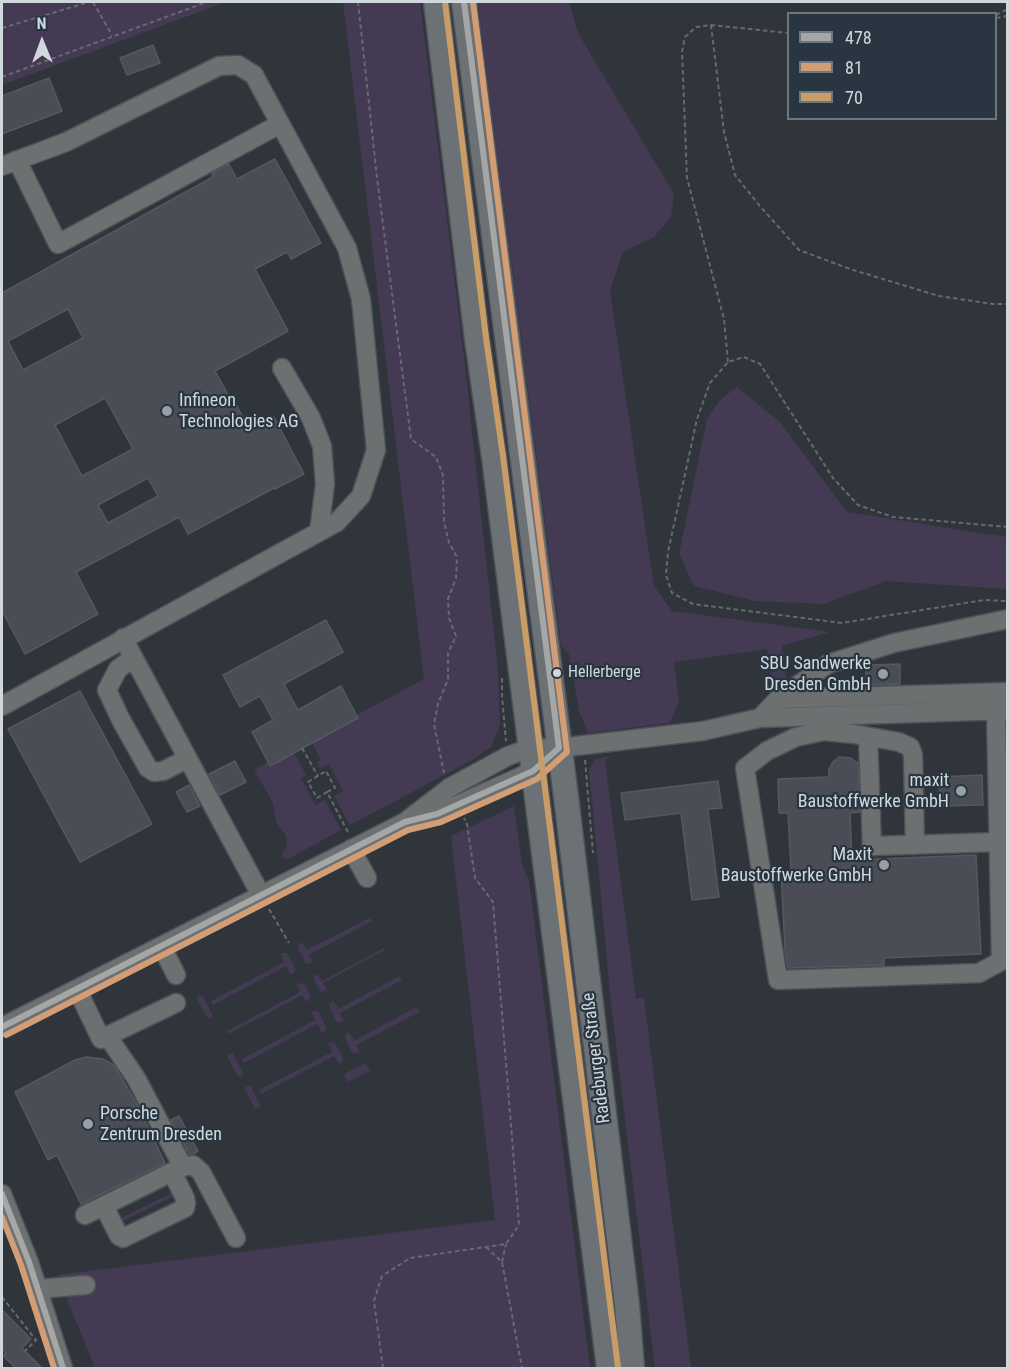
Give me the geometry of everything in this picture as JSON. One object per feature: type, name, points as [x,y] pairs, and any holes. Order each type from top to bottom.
[{"type":"main road","name":"Radeburger Straße","points":[[436,2],[609,1368]]},
{"type":"main road","name":"Radeburger Straße","points":[[464,2],[625,1282],[632,1368]]},
{"type":"street","points":[[2,706],[337,522],[361,496],[376,450],[361,299],[347,248],[254,75],[238,65],[219,66],[66,142],[9,163],[58,244],[280,124]]},
{"type":"street","points":[[282,368],[311,418],[322,446],[325,484],[319,531]]},
{"type":"street","points":[[760,718],[778,699],[828,664],[894,643],[1008,619]]},
{"type":"street","points":[[123,638],[261,895]]},
{"type":"street","points":[[133,658],[118,669],[107,690],[121,720],[148,768],[154,772],[163,771],[187,759]]},
{"type":"street","points":[[778,699],[1008,692]]},
{"type":"street","points":[[2,1027],[405,822],[437,814],[531,759],[559,748],[703,731],[760,718],[1002,711],[999,842],[1003,870],[1004,961],[979,973],[778,980],[745,768],[767,751],[796,737],[824,731],[899,742],[910,747],[913,755],[915,845]]},
{"type":"street","points":[[868,737],[872,846],[999,842]]},
{"type":"street","points":[[354,848],[367,878]]},
{"type":"street","points":[[162,947],[176,975]]},
{"type":"street","points":[[77,989],[101,1039],[176,1003]]},
{"type":"street","points":[[104,1206],[119,1236],[123,1238],[184,1208],[186,1203],[178,1169],[136,1078],[108,1037]]},
{"type":"street","points":[[85,1215],[178,1169],[194,1165],[201,1172],[236,1238]]},
{"type":"street","points":[[2,1194],[8,1224],[38,1289],[63,1368]]},
{"type":"street","points":[[38,1289],[86,1285]]},
{"type":"path","points":[[2,28],[91,2],[112,35]]},
{"type":"path","points":[[2,77],[207,2]]},
{"type":"path","points":[[358,2],[376,178],[411,439],[436,457],[443,475],[444,521],[449,543],[457,557],[456,579],[448,599],[449,618],[456,636],[448,653],[448,679],[438,704],[434,724],[446,782]]},
{"type":"path","points":[[728,362],[724,319],[687,178],[682,51],[686,37],[696,27],[711,25],[787,33]]},
{"type":"path","points":[[711,25],[724,132],[735,175],[800,250],[850,269],[939,296],[993,304],[1008,303]]},
{"type":"path","points":[[1008,527],[893,517],[858,505],[833,478],[760,364],[744,357],[728,362],[710,382],[697,419],[668,552],[666,575],[672,593],[693,604],[842,623],[984,600],[1008,601]]},
{"type":"path","points":[[302,748],[318,776]]},
{"type":"path","points":[[326,771],[335,788],[327,792],[317,798],[308,782],[326,771]]},
{"type":"path","points":[[327,792],[354,848]]},
{"type":"path","points":[[464,817],[475,878],[493,902],[519,1225],[506,1244],[502,1262],[522,1368]]},
{"type":"path","points":[[261,895],[289,943]]},
{"type":"path","points":[[383,1368],[374,1301],[382,1276],[410,1258],[506,1244]]},
{"type":"path","points":[[486,1247],[502,1262]]},
{"type":"path","points":[[2,1297],[36,1340],[25,1351]]},
{"type":"shaded area","points":[[2,2],[226,2],[2,85]]},
{"type":"shaded area","points":[[343,2],[420,2],[464,357],[498,670],[500,725],[491,747],[469,762],[350,825],[334,796],[343,791],[329,764],[320,768],[317,762],[321,760],[312,743],[358,718],[357,715],[424,679]]},
{"type":"shaded area","points":[[478,2],[569,2],[578,33],[674,194],[671,217],[654,237],[623,252],[610,291],[654,586],[672,611],[830,632],[782,646],[787,683],[774,691],[767,649],[674,662],[679,702],[670,723],[588,733],[579,711],[569,654],[561,645]]},
{"type":"shaded area","points":[[737,387],[780,422],[847,512],[1007,537],[1007,589],[886,581],[824,604],[755,601],[694,586],[679,554],[707,419],[720,400]]},
{"type":"shaded area","points":[[294,752],[306,775],[301,778],[315,805],[325,800],[341,830],[288,859],[281,857],[287,847],[286,835],[277,824],[272,801],[254,770],[268,762],[270,765]]},
{"type":"shaded area","points":[[609,756],[605,761],[636,999],[644,998],[691,1368],[655,1368],[611,1003],[589,769],[596,759]]},
{"type":"shaded area","points":[[514,806],[522,864],[529,881],[590,1368],[95,1368],[57,1275],[495,1220],[451,836]]},
{"type":"shaded area","points":[[369,918],[372,921],[309,955],[313,963],[306,964],[298,948],[299,944],[302,942],[307,950]]},
{"type":"shaded area","points":[[384,948],[385,950],[323,983],[327,991],[320,992],[314,976],[318,974],[322,981]]},
{"type":"shaded area","points":[[287,953],[295,972],[291,975],[286,966],[213,1005],[211,1001],[284,962],[280,954]]},
{"type":"shaded area","points":[[400,976],[402,980],[340,1013],[344,1021],[337,1023],[329,1007],[333,1000],[338,1009]]},
{"type":"shaded area","points":[[296,984],[304,984],[311,997],[309,1000],[306,1002],[302,995],[229,1034],[227,1031],[300,992]]},
{"type":"shaded area","points":[[202,995],[213,1016],[208,1019],[196,998]]},
{"type":"shaded area","points":[[416,1007],[419,1012],[356,1045],[360,1052],[353,1054],[345,1038],[346,1034],[349,1032],[354,1041]]},
{"type":"shaded area","points":[[318,1011],[326,1027],[325,1031],[322,1033],[317,1024],[244,1063],[242,1059],[315,1020],[311,1012]]},
{"type":"shaded area","points":[[328,1043],[335,1043],[343,1058],[342,1062],[339,1064],[334,1056],[261,1094],[259,1090],[332,1052]]},
{"type":"shaded area","points":[[233,1053],[244,1075],[238,1077],[227,1056]]},
{"type":"shaded area","points":[[366,1063],[370,1071],[348,1082],[344,1074]]},
{"type":"shaded area","points":[[250,1085],[261,1106],[255,1109],[244,1088]]},
{"type":"shaded area","points":[[178,1190],[180,1193],[117,1224],[115,1221]]},
{"type":"building","points":[[153,45],[160,63],[127,75],[120,58]]},
{"type":"building","points":[[49,78],[62,111],[2,134],[2,96]]},
{"type":"building","name":"Infineon Technologies AG","points":[[275,159],[321,243],[291,259],[287,252],[255,269],[288,331],[215,371],[250,430],[274,417],[304,474],[188,534],[179,517],[76,572],[98,614],[25,654],[2,611],[2,293],[213,177],[212,173],[229,164],[237,179]],"holes":[[[68,309],[83,338],[23,370],[8,341]],[[105,398],[133,449],[82,476],[55,425]],[[148,478],[158,496],[108,523],[98,505]]]},
{"type":"building","points":[[326,620],[343,652],[284,684],[298,710],[341,686],[358,718],[270,766],[252,732],[273,720],[260,696],[240,707],[223,675]]},
{"type":"building","name":"SBU Sandwerke Dresden GmbH","points":[[900,664],[900,684],[871,685],[871,681],[866,678],[866,671],[870,665]]},
{"type":"building","points":[[80,691],[152,824],[80,862],[8,729]]},
{"type":"building","name":"Maxit Baustoffwerke GmbH","points":[[839,757],[851,758],[858,763],[860,812],[850,813],[852,860],[976,855],[981,954],[884,958],[884,965],[788,968],[781,871],[791,870],[788,813],[779,813],[778,779],[829,777],[829,769]]},
{"type":"building","points":[[235,761],[246,782],[220,795],[209,774]]},
{"type":"building","name":"maxit Baustoffwerke GmbH","points":[[982,775],[983,805],[940,806],[939,777]]},
{"type":"building","points":[[718,781],[722,808],[708,809],[719,897],[692,900],[681,813],[625,820],[621,793]]},
{"type":"building","points":[[189,785],[200,806],[187,812],[176,792]]},
{"type":"building","name":"Porsche Zentrum Dresden","points":[[86,1057],[103,1059],[114,1065],[139,1108],[165,1163],[81,1204],[57,1155],[48,1160],[15,1092],[75,1060]]},
{"type":"building","points":[[179,1116],[198,1151],[193,1154],[189,1154],[171,1120]]},
{"type":"building","points":[[2,1310],[31,1339],[22,1348],[42,1368],[16,1368],[3,1356],[6,1353],[2,1349]]},
{"type":"transit line","name":"70","points":[[445,2],[618,1367]]},
{"type":"transit line","name":"478","points":[[2,1027],[405,822],[437,814],[533,771],[559,748],[464,2]]},
{"type":"transit line","name":"81","points":[[6,1035],[408,830],[441,822],[537,779],[567,752],[473,2]]},
{"type":"transit line","name":"478","points":[[2,1194],[29,1262],[63,1368]]},
{"type":"transit line","name":"81","points":[[2,1217],[21,1265],[54,1368]]},
{"type":"place","name":"Infineon Technologies AG","points":[[167,411]]},
{"type":"place","name":"Hellerberge","points":[[557,673]]},
{"type":"place","name":"SBU Sandwerke Dresden GmbH","points":[[883,674]]},
{"type":"place","name":"maxit Baustoffwerke GmbH","points":[[961,791]]},
{"type":"place","name":"Maxit Baustoffwerke GmbH","points":[[884,865]]},
{"type":"place","name":"Porsche Zentrum Dresden","points":[[88,1124]]}]
